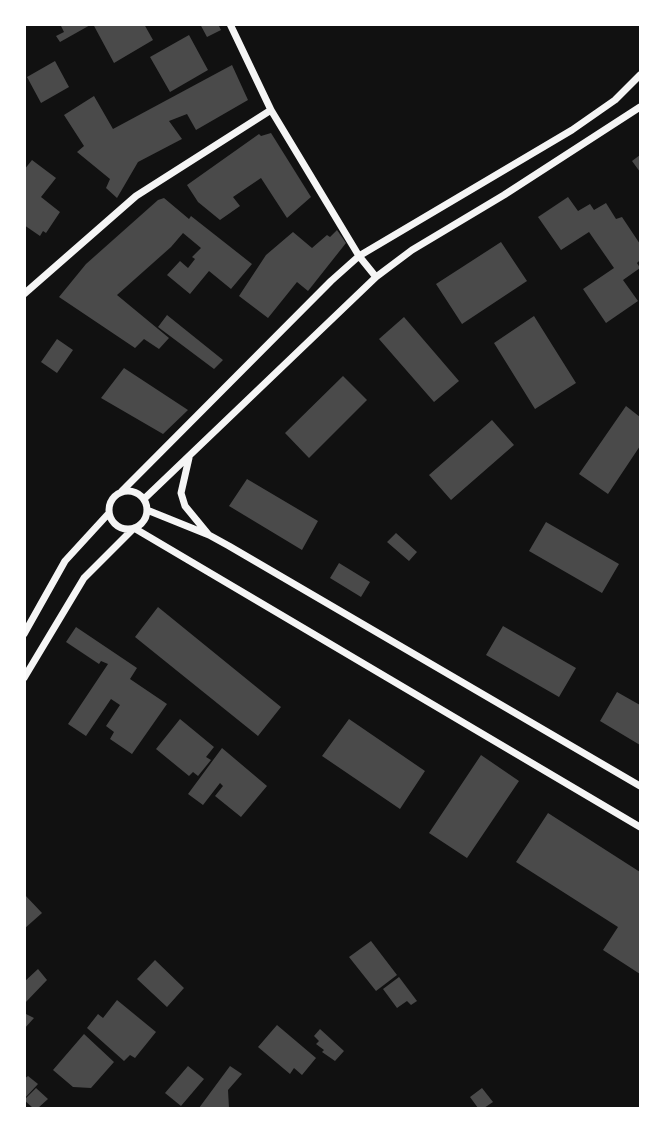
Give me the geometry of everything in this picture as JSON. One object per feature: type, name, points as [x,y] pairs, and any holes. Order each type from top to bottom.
[{"type":"street","points":[[230,24],[271,110],[359,256],[376,276]]},
{"type":"street","points":[[24,634],[65,561],[109,513],[110,502],[359,256],[572,130],[615,100],[640,75]]},
{"type":"street","points":[[144,499],[376,276],[412,250],[640,107]]},
{"type":"street","points":[[24,294],[136,196],[271,110]]},
{"type":"street","points":[[189,457],[181,494],[185,506],[209,535]]},
{"type":"street","points":[[24,678],[84,578],[143,521],[147,510],[144,499],[134,491],[121,491]]},
{"type":"street","points":[[147,510],[209,535],[640,786]]},
{"type":"street","points":[[109,513],[118,526],[134,528],[640,827]]},
{"type":"building","points":[[60,24],[92,24],[60,42],[56,36],[64,32]]},
{"type":"building","points":[[93,24],[144,24],[153,40],[114,63]]},
{"type":"building","points":[[200,24],[218,24],[221,30],[207,37]]},
{"type":"building","points":[[189,35],[208,70],[170,92],[150,57]]},
{"type":"building","points":[[55,61],[69,87],[41,103],[27,77]]},
{"type":"building","points":[[232,65],[248,100],[196,130],[187,114],[169,121],[182,139],[138,162],[117,198],[106,188],[110,179],[77,152],[84,146],[64,115],[94,96],[113,129]]},
{"type":"building","points":[[271,133],[311,197],[287,218],[261,178],[233,197],[240,206],[220,220],[198,202],[187,185],[259,134],[261,136]]},
{"type":"building","points":[[640,155],[640,172],[632,161]]},
{"type":"building","points":[[32,160],[56,178],[41,197],[60,212],[46,233],[43,231],[40,236],[24,225],[24,170]]},
{"type":"building","points":[[568,197],[578,211],[590,204],[594,210],[606,203],[616,219],[622,217],[640,244],[640,260],[637,263],[640,268],[623,280],[638,301],[606,323],[583,289],[614,268],[589,232],[561,250],[538,217]]},
{"type":"building","points":[[164,198],[252,264],[231,289],[209,271],[190,294],[167,275],[180,261],[188,268],[195,259],[192,257],[201,248],[183,233],[117,295],[169,338],[159,349],[144,339],[135,348],[59,297],[86,264],[158,200]]},
{"type":"building","points":[[337,230],[346,243],[308,291],[297,282],[268,318],[239,296],[266,255],[293,232],[312,248]]},
{"type":"building","points":[[501,242],[527,281],[462,324],[436,284]]},
{"type":"building","points":[[167,315],[223,360],[214,369],[158,327]]},
{"type":"building","points":[[534,316],[576,383],[535,409],[494,343]]},
{"type":"building","points":[[404,317],[459,381],[434,402],[379,339]]},
{"type":"building","points":[[57,339],[73,350],[57,373],[41,362]]},
{"type":"building","points":[[124,368],[188,410],[163,434],[101,398]]},
{"type":"building","points":[[343,376],[367,400],[309,458],[285,433]]},
{"type":"building","points":[[626,406],[640,417],[640,446],[608,494],[579,474]]},
{"type":"building","points":[[492,420],[514,445],[451,500],[429,475]]},
{"type":"building","points":[[247,479],[318,521],[302,550],[229,506]]},
{"type":"building","points":[[546,522],[619,564],[602,593],[529,551]]},
{"type":"building","points":[[396,533],[417,552],[409,561],[387,542]]},
{"type":"building","points":[[339,563],[370,582],[361,597],[330,578]]},
{"type":"building","points":[[158,607],[281,707],[258,736],[135,637]]},
{"type":"building","points":[[503,626],[576,668],[559,697],[486,655]]},
{"type":"building","points":[[76,627],[137,668],[130,679],[167,704],[132,754],[110,739],[114,732],[106,726],[120,705],[111,699],[86,736],[68,724],[108,664],[101,661],[99,664],[66,642]]},
{"type":"building","points":[[617,692],[640,705],[640,745],[600,721]]},
{"type":"building","points":[[180,719],[214,747],[206,757],[211,760],[198,776],[193,772],[189,776],[156,749]]},
{"type":"building","points":[[349,719],[425,771],[400,809],[322,756]]},
{"type":"building","points":[[222,748],[267,786],[241,817],[215,796],[223,786],[220,783],[203,805],[188,794]]},
{"type":"building","points":[[481,755],[519,781],[467,858],[429,833]]},
{"type":"building","points":[[548,813],[640,872],[640,974],[603,950],[618,927],[516,862]]},
{"type":"building","points":[[24,894],[42,913],[24,929]]},
{"type":"building","points":[[371,941],[397,975],[376,991],[349,957]]},
{"type":"building","points":[[155,960],[184,988],[167,1007],[137,979]]},
{"type":"building","points":[[38,969],[47,980],[24,1004],[24,982]]},
{"type":"building","points":[[399,977],[417,1001],[411,1005],[407,1001],[397,1008],[383,989]]},
{"type":"building","points":[[117,1000],[156,1032],[135,1058],[130,1055],[124,1061],[87,1028],[98,1014],[103,1018]]},
{"type":"building","points":[[24,1013],[34,1018],[24,1029]]},
{"type":"building","points":[[277,1025],[316,1058],[302,1075],[294,1068],[290,1074],[258,1047]]},
{"type":"building","points":[[320,1029],[344,1051],[335,1061],[316,1044],[319,1041],[314,1036]]},
{"type":"building","points":[[84,1034],[114,1062],[91,1088],[73,1087],[53,1070]]},
{"type":"building","points":[[188,1066],[204,1079],[181,1106],[165,1093]]},
{"type":"building","points":[[230,1066],[242,1074],[228,1090],[229,1108],[199,1108]]},
{"type":"building","points":[[28,1076],[38,1084],[24,1099],[24,1079]]},
{"type":"building","points":[[36,1088],[48,1099],[38,1108],[33,1108],[24,1100]]},
{"type":"building","points":[[482,1088],[493,1102],[484,1108],[478,1108],[470,1097]]}]
